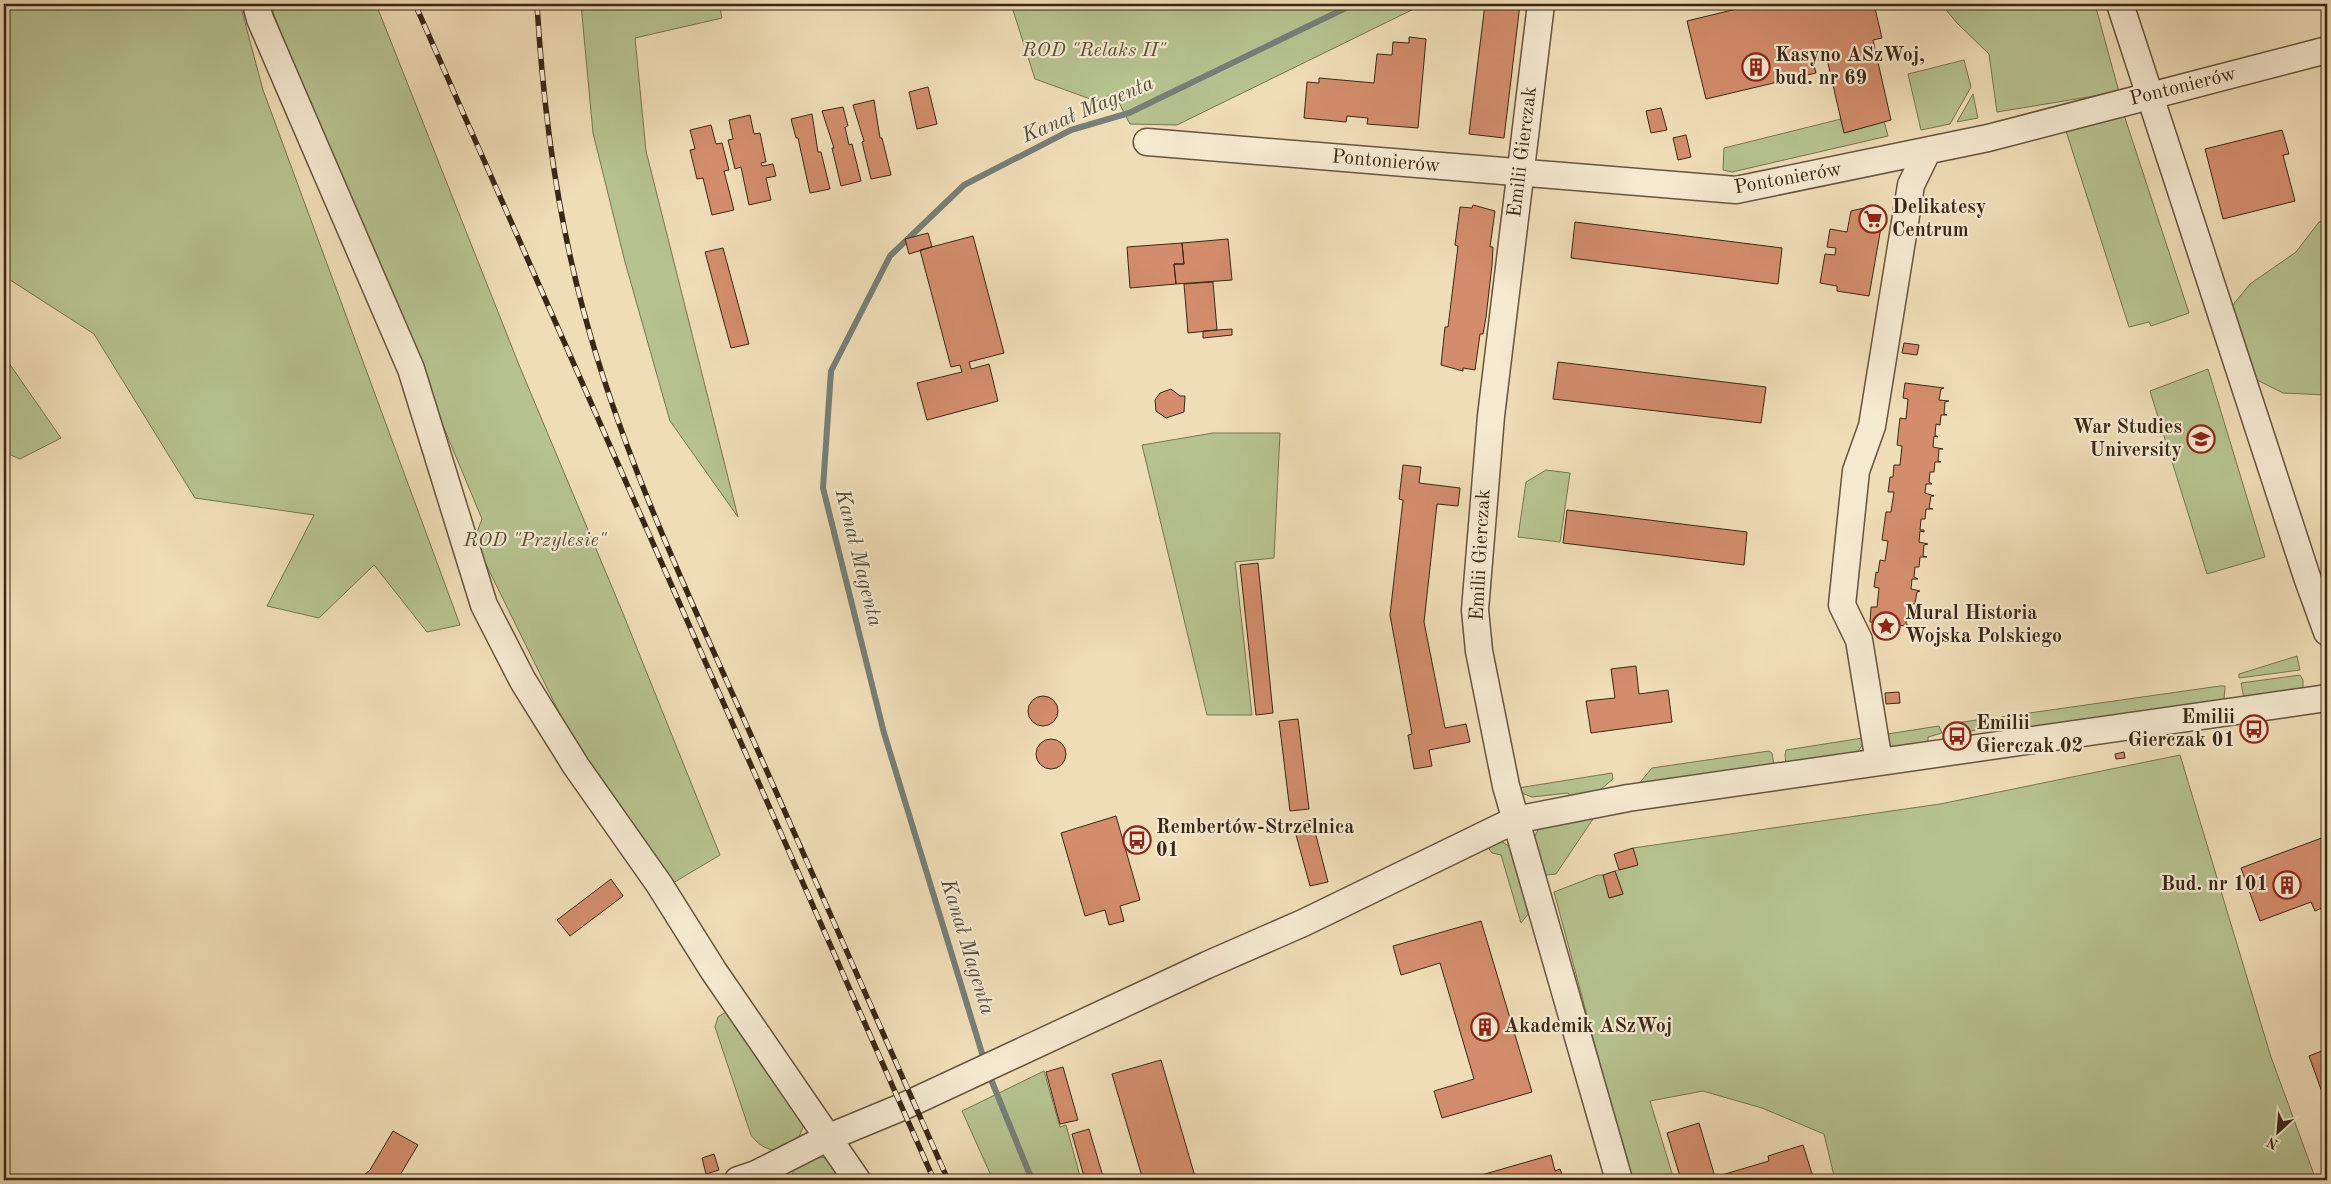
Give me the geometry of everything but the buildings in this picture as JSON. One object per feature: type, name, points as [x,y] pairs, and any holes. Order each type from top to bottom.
[{"type":"street","points":[[256,4],[260,19],[411,370],[484,605],[523,681],[576,766],[659,884],[713,970],[857,1180]]},
{"type":"street","name":"Emilii Gierczak","points":[[1541,4],[1491,416],[1474,610],[1478,651],[1506,786],[1619,1180]]},
{"type":"street","points":[[2120,4],[2307,577],[2327,632]]},
{"type":"street","name":"Pontonierów","points":[[1147,142],[1520,174],[1736,190],[1927,152],[2151,97],[2327,50]]},
{"type":"street","points":[[1879,762],[1859,640],[1842,605],[1856,471],[1872,426],[1911,185],[1927,152]]},
{"type":"street","points":[[1889,160],[1902,172],[1911,185]]},
{"type":"street","points":[[752,1178],[827,1138],[1303,924],[1515,820],[1628,798],[2327,698]]},
{"type":"green space","points":[[4,4],[240,4],[263,90],[460,625],[427,632],[374,565],[319,618],[267,606],[314,515],[195,498],[94,334],[4,276]]},
{"type":"green space","name":"ROD \"Przylesie\"","points":[[270,4],[376,4],[519,365],[622,611],[720,855],[673,883],[586,767],[474,540],[482,519],[302,88]]},
{"type":"green space","points":[[581,4],[719,4],[722,18],[635,38],[646,151],[738,517],[670,421],[625,262],[593,133]]},
{"type":"green space","name":"ROD \"Relaks II\"","points":[[1011,4],[1424,4],[1177,125],[1130,124],[1114,93],[1096,101],[1035,79]]},
{"type":"green space","points":[[1941,4],[2095,4],[2119,92],[1997,112],[1989,54],[1957,23]]},
{"type":"green space","points":[[1964,60],[1971,87],[1950,124],[1921,130],[1908,74]]},
{"type":"green space","points":[[1973,94],[1978,118],[1957,122]]},
{"type":"green space","points":[[2124,115],[2189,313],[2151,326],[2149,322],[2129,327],[2065,128]]},
{"type":"green space","points":[[1841,119],[1845,133],[1884,121],[1888,136],[1732,172],[1723,170],[1724,148]]},
{"type":"green space","points":[[2327,219],[2327,395],[2283,393],[2251,377],[2227,312],[2250,284],[2296,252],[2319,222]]},
{"type":"green space","points":[[4,356],[61,438],[20,459],[4,452]]},
{"type":"green space","points":[[2208,369],[2265,557],[2207,574],[2150,391]]},
{"type":"green space","points":[[1213,433],[1280,433],[1274,558],[1235,562],[1252,715],[1207,715],[1142,445]]},
{"type":"green space","points":[[1546,470],[1570,473],[1560,542],[1518,537],[1526,482]]},
{"type":"green space","points":[[2297,656],[2300,670],[2239,678],[2239,674]]},
{"type":"green space","points":[[2300,675],[2303,680],[2303,691],[2244,699],[2241,683]]},
{"type":"green space","points":[[2225,686],[2224,700],[2022,731],[2013,725],[2003,727],[2000,725],[2001,717]]},
{"type":"green space","points":[[1990,718],[1993,720],[1992,728],[1949,734],[1947,727],[1950,724]]},
{"type":"green space","points":[[1939,726],[1942,733],[1928,737],[1928,744],[1908,748],[1891,745],[1881,735]]},
{"type":"green space","points":[[1863,738],[1863,744],[1857,753],[1786,765],[1786,750]]},
{"type":"green space","points":[[1769,751],[1772,753],[1774,766],[1636,787],[1652,768]]},
{"type":"green space","points":[[2180,755],[2271,1057],[2316,1180],[1835,1180],[1824,1134],[1762,1108],[1703,1091],[1650,1101],[1674,1180],[1631,1180],[1554,892],[1598,875],[1603,875],[1610,898],[1623,894],[1615,871],[1637,865],[1633,848],[1940,804]]},
{"type":"green space","points":[[1612,773],[1613,779],[1596,793],[1571,797],[1568,793],[1532,797],[1519,792],[1518,788]]},
{"type":"green space","points":[[1595,816],[1556,874],[1546,875],[1540,873],[1533,840],[1540,826]]},
{"type":"green space","points":[[1501,841],[1513,849],[1532,909],[1521,923],[1501,855],[1492,853],[1487,846]]},
{"type":"green space","points":[[726,1012],[804,1122],[796,1141],[782,1150],[766,1148],[751,1135],[715,1027],[718,1017]]},
{"type":"green space","points":[[1044,1071],[1060,1127],[1066,1125],[1081,1180],[993,1180],[962,1111]]},
{"type":"green space","points":[[818,1156],[828,1159],[848,1180],[790,1180],[797,1167]]},
{"type":"waterway","name":"Kanał Magenta","points":[[985,1063],[884,733],[823,488],[831,371],[890,256],[964,185],[1071,130],[1129,113],[1354,4]]},
{"type":"waterway","name":"Kanał Magenta","points":[[988,1072],[1032,1180]]},
{"type":"railway","points":[[415,4],[934,1180]]},
{"type":"railway","points":[[537,4],[547,119],[565,234],[583,309],[599,365],[618,420],[638,474],[683,582],[948,1180]]},
{"type":"place","name":"Kasyno ASzWoj, bud. nr 69","points":[[1756,67]]},
{"type":"place","name":"Delikatesy Centrum","points":[[1873,219]]},
{"type":"place","name":"War Studies University","points":[[2201,439]]},
{"type":"place","name":"Mural Historia Wojska Polskiego","points":[[1886,626]]},
{"type":"place","name":"Emilii Gierczak 01","points":[[2254,729]]},
{"type":"place","name":"Emilii Gierczak 02","points":[[1957,736]]},
{"type":"place","name":"Rembertów-Strzelnica 01","points":[[1137,840]]},
{"type":"place","name":"Bud. nr 101","points":[[2287,885]]},
{"type":"place","name":"Akademik ASzWoj","points":[[1485,1027]]}]
